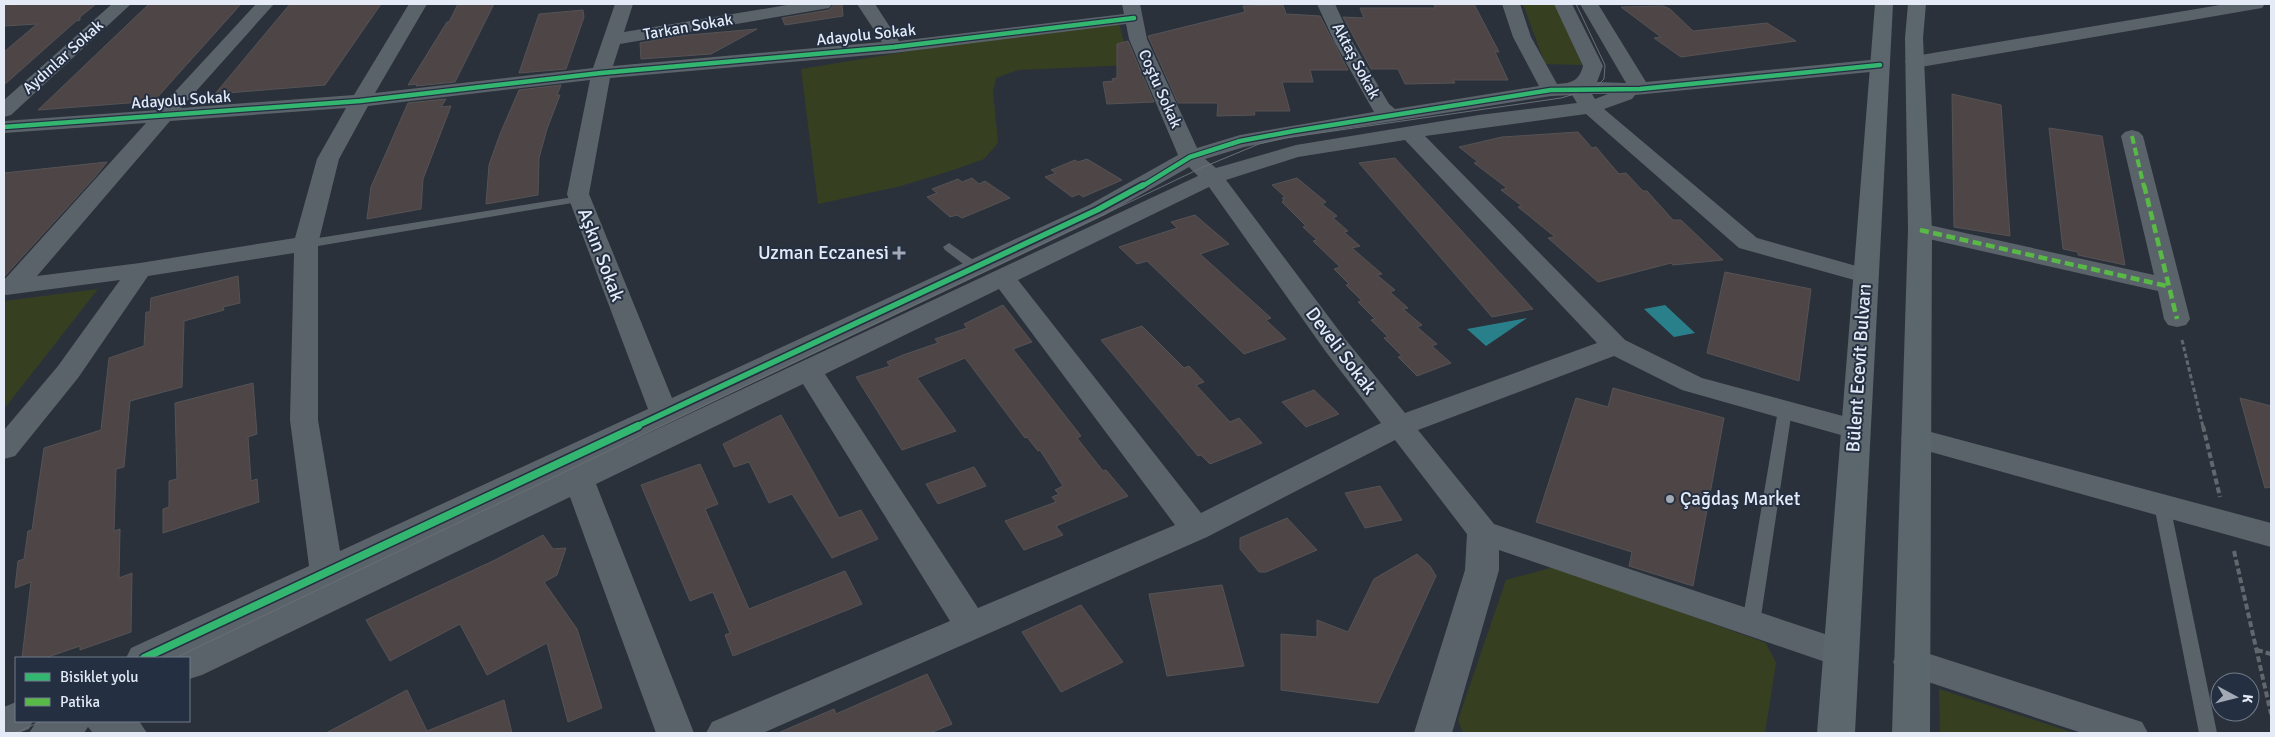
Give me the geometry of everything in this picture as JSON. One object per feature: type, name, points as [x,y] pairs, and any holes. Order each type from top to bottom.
[{"type":"main road","name":"Bülent Ecevit Bulvarı","points":[[1836,733],[1884,4]]},
{"type":"main road","points":[[1911,733],[1920,230],[1915,62],[1917,4]]},
{"type":"street","name":"Aydınlar Sokak","points":[[4,111],[122,4]]},
{"type":"street","points":[[9,286],[265,4]]},
{"type":"street","points":[[327,573],[304,420],[306,244],[328,159],[393,43],[418,4]]},
{"type":"street","name":"Aşkın Sokak","points":[[624,4],[601,73],[578,194],[664,414]]},
{"type":"street","name":"Tarkan Sokak","points":[[612,40],[823,4]]},
{"type":"street","points":[[866,4],[894,46]]},
{"type":"street","name":"Aktaş Sokak","points":[[1326,4],[1344,43],[1381,108],[1390,115]]},
{"type":"street","points":[[1511,4],[1522,37],[1551,90]]},
{"type":"street","points":[[1563,4],[1593,66],[1584,98]]},
{"type":"street","points":[[1590,4],[1640,89]]},
{"type":"street","points":[[1915,62],[2256,4]]},
{"type":"street","name":"Adayolu Sokak","points":[[4,127],[360,101],[601,73],[894,46],[1133,11]]},
{"type":"street","name":"Coştu Sokak","points":[[1133,11],[1138,40],[1201,167]]},
{"type":"street","points":[[146,657],[1097,210],[1137,189],[1201,167],[1242,166],[1296,152],[1479,121],[1584,98],[1640,89],[1880,65]]},
{"type":"street","points":[[190,665],[1002,276],[1249,140],[1390,115],[1551,90],[1584,98],[1748,242],[1865,276]]},
{"type":"street","points":[[1410,133],[1616,346],[1692,384],[1855,429]]},
{"type":"street","points":[[2132,136],[2167,286],[2177,319]]},
{"type":"street","name":"Develi Sokak","points":[[1201,167],[1336,346],[1484,532]]},
{"type":"street","points":[[1920,230],[2167,286]]},
{"type":"street","points":[[9,286],[140,270],[306,244]]},
{"type":"street","points":[[4,449],[68,372],[140,270]]},
{"type":"street","points":[[1002,276],[1196,529]]},
{"type":"street","points":[[725,733],[1196,529],[1399,426],[1616,346]]},
{"type":"street","points":[[808,369],[972,627]]},
{"type":"street","points":[[1916,438],[2271,535]]},
{"type":"street","points":[[579,479],[675,733]]},
{"type":"street","points":[[1433,733],[1482,570],[1484,532],[1840,654]]},
{"type":"street","points":[[1911,662],[2130,733]]},
{"type":"street","points":[[48,733],[70,722]]},
{"type":"street","points":[[106,722],[128,733]]},
{"type":"lane","points":[[306,244],[580,199]]},
{"type":"lane","points":[[948,247],[975,267]]},
{"type":"lane","points":[[1751,624],[1785,410]]},
{"type":"lane","points":[[2162,505],[2208,733]]},
{"type":"path","points":[[2256,650],[2271,654]]},
{"type":"green space","points":[[1523,4],[1556,4],[1582,65],[1545,64]]},
{"type":"green space","points":[[1119,23],[1130,65],[1018,70],[996,78],[993,91],[998,143],[984,159],[901,186],[818,204],[801,69],[960,43]]},
{"type":"green space","points":[[98,289],[4,409],[4,301]]},
{"type":"green space","points":[[1554,567],[1766,643],[1776,663],[1765,733],[1463,733],[1458,720],[1506,580]]},
{"type":"green space","points":[[1939,689],[2074,733],[1940,733]]},
{"type":"water","points":[[1665,305],[1695,333],[1674,337],[1644,309]]},
{"type":"water","points":[[1527,318],[1486,346],[1467,329]]},
{"type":"building","points":[[96,4],[4,85],[4,52],[37,24],[4,26],[4,5]]},
{"type":"building","points":[[149,4],[241,4],[154,101],[38,110]]},
{"type":"building","points":[[290,4],[381,4],[325,85],[215,94]]},
{"type":"building","points":[[458,4],[494,4],[455,82],[416,86],[417,84],[408,85],[447,22],[449,22]]},
{"type":"building","points":[[834,4],[842,4],[843,16],[785,25],[782,18],[829,10]]},
{"type":"building","points":[[1434,4],[1474,4],[1499,52],[1495,52],[1508,80],[1453,80],[1455,83],[1405,84],[1398,69],[1371,69],[1343,17],[1364,18],[1360,8],[1435,8]]},
{"type":"building","points":[[1283,5],[1286,14],[1320,16],[1348,70],[1310,70],[1313,82],[1282,82],[1290,111],[1254,111],[1255,115],[1217,116],[1218,103],[1178,103],[1148,36],[1245,12],[1243,6]]},
{"type":"building","points":[[1663,6],[1670,9],[1693,31],[1767,23],[1796,41],[1681,57],[1654,38],[1661,37],[1621,7]]},
{"type":"building","points":[[583,10],[584,17],[566,69],[519,73],[539,14]]},
{"type":"building","points":[[757,29],[711,54],[641,59],[640,43],[677,36]]},
{"type":"building","points":[[1128,41],[1154,102],[1107,104],[1103,82],[1113,81],[1112,79],[1117,78],[1117,44]]},
{"type":"building","points":[[561,85],[557,95],[560,95],[547,129],[539,158],[538,195],[486,204],[489,165],[519,90]]},
{"type":"building","points":[[1952,94],[2001,105],[2010,236],[1954,227]]},
{"type":"building","points":[[446,99],[441,107],[451,106],[423,179],[421,209],[367,219],[371,187],[408,103]]},
{"type":"building","points":[[2049,128],[2102,136],[2125,265],[2078,255],[2078,252],[2063,249]]},
{"type":"building","points":[[1578,132],[1592,148],[1596,147],[1619,174],[1626,173],[1643,191],[1647,191],[1673,220],[1681,220],[1723,260],[1673,265],[1671,263],[1598,282],[1548,238],[1555,237],[1518,207],[1522,206],[1501,190],[1507,188],[1474,163],[1478,162],[1459,147],[1502,137]]},
{"type":"building","points":[[1395,158],[1533,309],[1492,317],[1359,163]]},
{"type":"building","points":[[1087,159],[1122,180],[1083,197],[1079,194],[1072,197],[1045,177],[1056,173],[1051,170],[1075,160],[1078,162]]},
{"type":"building","points":[[107,162],[95,177],[4,277],[4,173]]},
{"type":"building","points":[[972,178],[979,184],[985,181],[1010,198],[962,218],[957,215],[950,217],[927,197],[937,193],[932,189],[958,179],[962,182]]},
{"type":"building","points":[[1297,178],[1326,202],[1322,204],[1337,216],[1333,218],[1348,231],[1344,232],[1360,246],[1352,248],[1382,274],[1377,275],[1395,290],[1390,292],[1408,308],[1403,309],[1422,325],[1417,327],[1437,344],[1432,346],[1451,363],[1417,376],[1398,357],[1402,356],[1384,338],[1388,337],[1371,320],[1375,319],[1358,302],[1362,301],[1346,285],[1349,284],[1334,269],[1340,267],[1313,241],[1317,240],[1282,202],[1284,200],[1282,198],[1285,197],[1272,185]]},
{"type":"building","points":[[1195,215],[1229,244],[1200,254],[1271,318],[1266,320],[1286,339],[1244,354],[1147,261],[1137,264],[1119,247],[1177,228],[1171,222]]},
{"type":"building","points":[[1725,272],[1811,289],[1799,381],[1707,353]]},
{"type":"building","points":[[238,276],[240,303],[223,307],[224,310],[184,321],[182,387],[130,401],[124,467],[116,469],[114,531],[120,529],[119,578],[132,573],[131,632],[80,650],[80,646],[48,657],[22,657],[31,582],[15,588],[18,561],[24,559],[28,531],[32,530],[44,448],[101,430],[109,358],[144,346],[146,312],[150,312],[151,298]]},
{"type":"building","points":[[1003,305],[1032,342],[1013,349],[1081,436],[1077,438],[1103,471],[1106,470],[1128,496],[1056,526],[1063,535],[1024,550],[1005,521],[1056,502],[1052,497],[1059,494],[1055,490],[1063,486],[1040,450],[1038,451],[1027,437],[1025,438],[965,358],[917,378],[956,431],[902,450],[856,377],[890,366],[887,362],[938,343],[935,339],[967,328],[964,324]]},
{"type":"building","points":[[1142,326],[1184,368],[1189,366],[1204,382],[1196,385],[1230,422],[1239,418],[1262,443],[1210,464],[1201,455],[1198,456],[1101,340]]},
{"type":"building","points":[[253,383],[257,434],[248,437],[251,481],[257,479],[259,502],[163,533],[163,509],[169,507],[169,481],[177,479],[175,403]]},
{"type":"building","points":[[1613,388],[1724,418],[1693,586],[1629,566],[1632,552],[1536,522],[1576,398],[1608,407]]},
{"type":"building","points":[[1314,390],[1339,414],[1306,427],[1282,402]]},
{"type":"building","points":[[2240,398],[2271,406],[2271,487],[2265,488]]},
{"type":"building","points":[[781,415],[839,518],[861,510],[878,539],[832,558],[792,494],[769,503],[749,462],[734,467],[723,444]]},
{"type":"building","points":[[700,464],[718,504],[705,509],[749,609],[845,571],[862,604],[733,656],[725,635],[730,633],[713,592],[690,601],[641,485]]},
{"type":"building","points":[[974,467],[986,486],[938,504],[926,484]]},
{"type":"building","points":[[1380,486],[1402,520],[1365,528],[1345,493]]},
{"type":"building","points":[[1287,518],[1317,550],[1266,572],[1259,572],[1240,549],[1240,538]]},
{"type":"building","points":[[543,535],[553,549],[566,548],[557,575],[544,582],[577,629],[602,708],[568,722],[547,643],[487,675],[460,624],[390,661],[366,620],[495,560]]},
{"type":"building","points":[[1417,554],[1430,566],[1436,576],[1378,703],[1281,690],[1281,634],[1317,637],[1317,620],[1348,632],[1374,579]]},
{"type":"building","points":[[1222,585],[1244,666],[1167,676],[1149,594]]},
{"type":"building","points":[[1081,605],[1123,662],[1061,692],[1022,632]]},
{"type":"building","points":[[927,674],[952,724],[930,733],[778,733],[834,709],[836,714]]},
{"type":"building","points":[[407,690],[427,731],[504,700],[512,733],[326,733]]},
{"type":"tram line","points":[[177,657],[1201,168],[1259,144],[1285,138],[1561,98],[1595,88],[1604,79],[1605,65],[1576,4]]},
{"type":"tram line","points":[[15,733],[40,722]]},
{"type":"marked path","points":[[2132,136],[2177,319]]},
{"type":"marked path","points":[[1920,230],[2167,286]]},
{"type":"cycle path","points":[[4,127],[360,101],[601,73],[894,47],[1134,18]]},
{"type":"cycle path","points":[[146,657],[1097,210],[1137,189],[1190,157],[1240,141],[1551,90],[1595,88],[1640,89],[1880,65]]},
{"type":"place","name":"Uzman Eczanesi","points":[[899,253]]},
{"type":"place","name":"Çağdaş Market","points":[[1670,499]]}]
